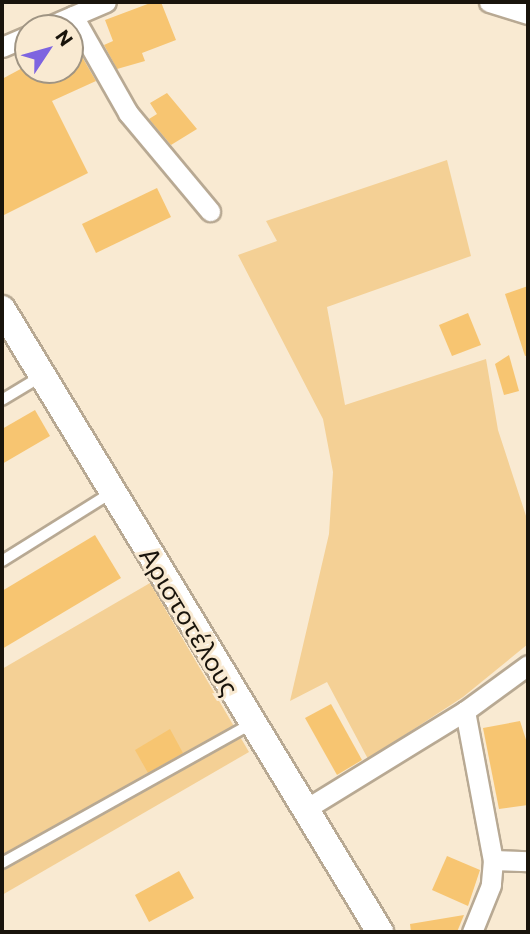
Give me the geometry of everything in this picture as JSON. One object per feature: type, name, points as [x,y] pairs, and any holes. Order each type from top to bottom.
[{"type":"main road","name":"Αριστοτέλους","points":[[2,309],[380,932]]},
{"type":"street","points":[[78,14],[106,2]]},
{"type":"street","points":[[489,2],[528,13]]},
{"type":"street","points":[[84,35],[128,113],[210,211]]},
{"type":"street","points":[[304,810],[465,711],[528,665]]},
{"type":"street","points":[[465,711],[474,737],[493,860],[491,885],[472,932]]},
{"type":"street","points":[[493,860],[528,861]]},
{"type":"lane","points":[[2,400],[42,375]]},
{"type":"lane","points":[[2,561],[113,492]]},
{"type":"lane","points":[[2,863],[252,724]]},
{"type":"shaded area","points":[[447,160],[471,256],[327,307],[345,405],[486,359],[498,430],[528,522],[528,644],[463,697],[368,759],[327,682],[290,701],[329,534],[333,472],[323,419],[238,255],[277,241],[266,221]]},
{"type":"shaded area","points":[[150,583],[249,752],[2,895],[2,669]]},
{"type":"building","points":[[153,2],[161,2],[176,40],[142,53],[145,61],[117,69],[104,45],[113,41],[105,20]]},
{"type":"building","points":[[84,60],[96,81],[52,101],[88,173],[2,216],[2,79],[14,73],[14,84],[84,84]]},
{"type":"building","points":[[167,93],[197,129],[171,145],[149,119],[157,114],[150,103]]},
{"type":"building","points":[[157,188],[171,217],[96,253],[82,224]]},
{"type":"building","points":[[528,286],[528,355],[525,356],[505,294]]},
{"type":"building","points":[[468,313],[481,345],[452,356],[439,325]]},
{"type":"building","points":[[509,355],[519,391],[504,395],[495,364]]},
{"type":"building","points":[[35,410],[50,436],[2,464],[2,429]]},
{"type":"building","points":[[95,535],[121,578],[2,649],[2,591]]},
{"type":"building","points":[[331,704],[362,760],[337,775],[305,718]]},
{"type":"building","points":[[520,721],[528,746],[528,805],[499,809],[483,728]]},
{"type":"building","points":[[170,729],[183,753],[148,773],[135,750]]},
{"type":"building","points":[[447,856],[480,870],[468,906],[432,890]]},
{"type":"building","points":[[179,871],[194,898],[149,922],[135,895]]},
{"type":"building","points":[[464,915],[457,932],[411,932],[410,924]]}]
